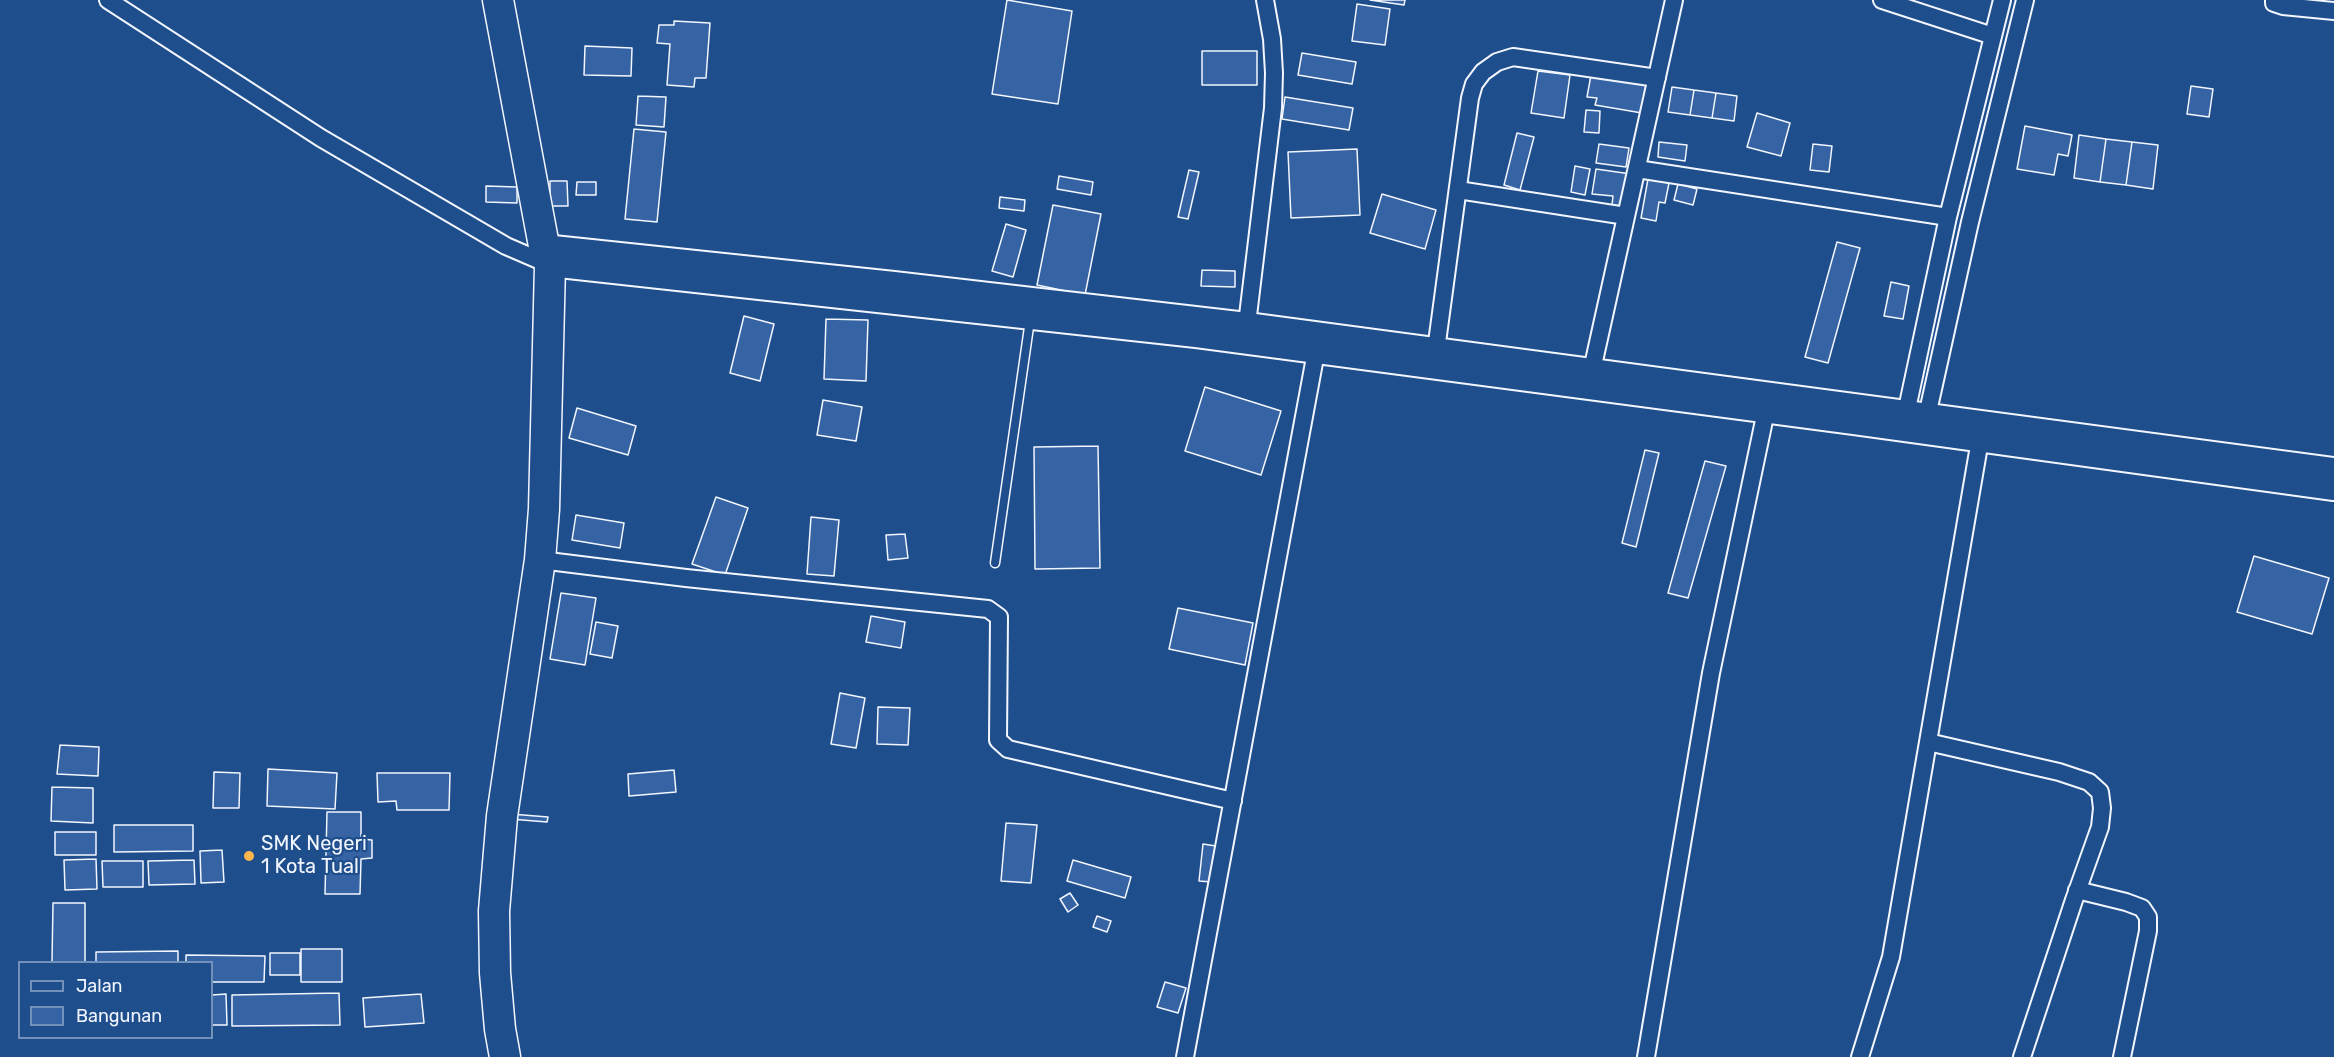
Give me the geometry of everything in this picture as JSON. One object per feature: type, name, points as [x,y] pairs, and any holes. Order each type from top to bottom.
[{"type":"highway","points":[[498,0],[547,255],[544,509],[540,560],[513,737],[494,911],[495,973],[500,1029],[506,1057]]},
{"type":"street","points":[[108,0],[321,138],[506,246],[547,255],[1031,308],[1247,324],[1592,370],[1916,422],[1980,440],[2334,489]]},
{"type":"street","points":[[1247,324],[1273,108],[1272,39],[1264,0]]},
{"type":"street","points":[[1592,370],[1674,0]]},
{"type":"street","points":[[1882,0],[1994,36]]},
{"type":"street","points":[[1916,422],[1948,217],[2002,0]]},
{"type":"street","points":[[1916,422],[1970,222],[2025,0]]},
{"type":"street","points":[[2274,0],[2274,3],[2283,6],[2334,11]]},
{"type":"street","points":[[1436,350],[1470,98],[1478,78],[1497,62],[1513,57],[1657,78]]},
{"type":"street","points":[[1637,169],[1948,217]]},
{"type":"street","points":[[1458,190],[1626,216]]},
{"type":"street","points":[[1031,308],[1316,352],[1766,411],[1916,422],[2334,469]]},
{"type":"street","points":[[1185,1057],[1316,352]]},
{"type":"street","points":[[1646,1057],[1711,673],[1766,411]]},
{"type":"street","points":[[1860,1057],[1891,957],[1980,440]]},
{"type":"street","points":[[540,560],[686,578],[988,609],[999,617],[998,740],[1008,749],[1233,801]]},
{"type":"street","points":[[1928,742],[2059,772],[2089,782],[2100,792],[2102,808],[2100,827],[2022,1057]]},
{"type":"street","points":[[2078,890],[2142,908],[2148,917],[2148,931],[2122,1057]]},
{"type":"lane","points":[[994,563],[1031,308]]},
{"type":"building","points":[[1007,0],[1072,11],[1058,104],[992,94]]},
{"type":"building","points":[[1370,0],[1405,0],[1404,5]]},
{"type":"building","points":[[1357,4],[1390,9],[1385,45],[1352,41]]},
{"type":"building","points":[[674,21],[710,23],[706,78],[695,78],[694,87],[667,85],[670,44],[657,43],[659,25],[674,25]]},
{"type":"building","points":[[585,46],[632,48],[631,76],[584,75]]},
{"type":"building","points":[[1202,51],[1257,51],[1257,85],[1202,85]]},
{"type":"building","points":[[1302,53],[1356,62],[1352,84],[1298,75]]},
{"type":"building","points":[[1538,71],[1570,75],[1564,118],[1531,113]]},
{"type":"building","points":[[1591,75],[1647,85],[1642,113],[1595,105],[1597,98],[1587,97]]},
{"type":"building","points":[[2191,86],[2213,89],[2209,117],[2187,114]]},
{"type":"building","points":[[1672,87],[1694,90],[1690,115],[1668,112]]},
{"type":"building","points":[[1694,90],[1716,93],[1712,118],[1690,115]]},
{"type":"building","points":[[1716,93],[1737,96],[1734,121],[1712,118]]},
{"type":"building","points":[[638,96],[666,97],[664,127],[636,125]]},
{"type":"building","points":[[1285,97],[1353,108],[1349,130],[1282,119]]},
{"type":"building","points":[[1586,110],[1600,111],[1599,133],[1584,132]]},
{"type":"building","points":[[1757,113],[1790,123],[1781,156],[1747,147]]},
{"type":"building","points":[[2025,126],[2072,135],[2068,156],[2058,154],[2054,175],[2017,169]]},
{"type":"building","points":[[634,129],[666,132],[657,222],[625,219]]},
{"type":"building","points":[[1517,133],[1534,137],[1520,190],[1504,185]]},
{"type":"building","points":[[2079,135],[2106,139],[2100,182],[2074,178]]},
{"type":"building","points":[[2106,139],[2132,142],[2126,185],[2100,182]]},
{"type":"building","points":[[1659,142],[1687,145],[1685,161],[1658,157]]},
{"type":"building","points":[[2132,142],[2158,145],[2153,189],[2126,185]]},
{"type":"building","points":[[1599,144],[1629,148],[1626,167],[1596,163]]},
{"type":"building","points":[[1813,144],[1832,146],[1829,172],[1810,170]]},
{"type":"building","points":[[1357,149],[1360,215],[1291,218],[1288,152]]},
{"type":"building","points":[[1575,166],[1590,169],[1585,195],[1571,192]]},
{"type":"building","points":[[1596,169],[1631,174],[1626,207],[1612,205],[1613,196],[1592,194]]},
{"type":"building","points":[[1189,170],[1199,172],[1188,219],[1178,217]]},
{"type":"building","points":[[1059,176],[1093,182],[1091,195],[1057,189]]},
{"type":"building","points":[[1648,179],[1669,183],[1665,203],[1659,202],[1656,221],[1641,218]]},
{"type":"building","points":[[550,181],[567,181],[568,206],[550,206]]},
{"type":"building","points":[[577,182],[596,182],[596,195],[576,195]]},
{"type":"building","points":[[1678,184],[1697,189],[1693,205],[1674,200]]},
{"type":"building","points":[[486,186],[517,187],[517,203],[486,202]]},
{"type":"building","points":[[1382,194],[1436,210],[1425,249],[1370,233]]},
{"type":"building","points":[[1000,197],[1025,200],[1024,211],[999,208]]},
{"type":"building","points":[[1053,205],[1101,214],[1085,295],[1037,285]]},
{"type":"building","points":[[1006,224],[1026,230],[1013,277],[992,271]]},
{"type":"building","points":[[1837,242],[1860,248],[1828,363],[1805,357]]},
{"type":"building","points":[[1202,270],[1235,271],[1235,287],[1201,286]]},
{"type":"building","points":[[1891,282],[1909,286],[1903,319],[1884,316]]},
{"type":"building","points":[[744,316],[774,324],[760,381],[730,373]]},
{"type":"building","points":[[826,319],[868,320],[866,381],[824,379]]},
{"type":"building","points":[[1205,387],[1281,411],[1261,475],[1185,451]]},
{"type":"building","points":[[823,400],[862,407],[856,441],[817,435]]},
{"type":"building","points":[[577,408],[636,426],[628,455],[569,438]]},
{"type":"building","points":[[1098,446],[1100,568],[1035,569],[1034,447]]},
{"type":"building","points":[[1645,450],[1659,453],[1636,547],[1622,543]]},
{"type":"building","points":[[1705,461],[1726,466],[1688,598],[1668,593]]},
{"type":"building","points":[[716,497],[748,508],[725,575],[692,564]]},
{"type":"building","points":[[576,515],[624,523],[620,548],[572,540]]},
{"type":"building","points":[[811,517],[839,520],[834,576],[807,574]]},
{"type":"building","points":[[905,534],[908,558],[888,560],[886,535]]},
{"type":"building","points":[[2254,556],[2329,578],[2312,634],[2237,612]]},
{"type":"building","points":[[561,593],[596,598],[585,665],[550,659]]},
{"type":"building","points":[[1178,608],[1253,623],[1245,665],[1169,649]]},
{"type":"building","points":[[871,616],[905,622],[901,648],[866,642]]},
{"type":"building","points":[[596,622],[618,626],[612,658],[590,654]]},
{"type":"building","points":[[840,693],[865,698],[856,748],[831,744]]},
{"type":"building","points":[[878,707],[910,708],[908,745],[877,744]]},
{"type":"building","points":[[60,745],[99,747],[98,776],[57,774]]},
{"type":"building","points":[[268,769],[337,773],[335,809],[267,806]]},
{"type":"building","points":[[674,770],[676,792],[629,796],[628,774]]},
{"type":"building","points":[[214,772],[240,773],[239,808],[213,808]]},
{"type":"building","points":[[377,773],[450,773],[449,810],[397,810],[396,801],[378,802]]},
{"type":"building","points":[[52,787],[93,788],[93,823],[51,821]]},
{"type":"building","points":[[327,812],[361,812],[361,839],[372,840],[372,858],[361,859],[360,894],[325,894]]},
{"type":"building","points":[[511,814],[548,817],[547,822],[510,819]]},
{"type":"building","points":[[1006,823],[1037,825],[1031,883],[1001,881]]},
{"type":"building","points":[[114,825],[193,825],[193,851],[114,852]]},
{"type":"building","points":[[55,832],[96,832],[96,855],[55,855]]},
{"type":"building","points":[[1203,844],[1216,846],[1212,882],[1199,881]]},
{"type":"building","points":[[222,850],[224,882],[201,883],[200,851]]},
{"type":"building","points":[[96,859],[97,889],[65,890],[64,860]]},
{"type":"building","points":[[194,860],[195,884],[149,885],[148,861]]},
{"type":"building","points":[[1073,860],[1131,877],[1125,898],[1067,881]]},
{"type":"building","points":[[102,861],[143,861],[143,887],[103,887]]},
{"type":"building","points":[[1070,893],[1078,905],[1068,912],[1060,899]]},
{"type":"building","points":[[53,903],[85,903],[85,961],[52,961]]},
{"type":"building","points":[[1097,916],[1111,921],[1107,932],[1093,927]]},
{"type":"building","points":[[301,949],[342,949],[342,982],[301,982]]},
{"type":"building","points":[[178,951],[178,961],[96,961],[96,952]]},
{"type":"building","points":[[270,953],[300,953],[300,975],[270,975]]},
{"type":"building","points":[[186,955],[265,956],[264,982],[213,982],[213,961],[186,961]]},
{"type":"building","points":[[1165,982],[1186,988],[1178,1013],[1157,1007]]},
{"type":"building","points":[[339,993],[340,1025],[232,1026],[232,995]]},
{"type":"building","points":[[226,994],[227,1025],[213,1025],[213,995]]},
{"type":"building","points":[[421,994],[424,1023],[365,1027],[363,998]]},
{"type":"place","name":"SMK Negeri 1 Kota Tual","points":[[249,856]]}]
